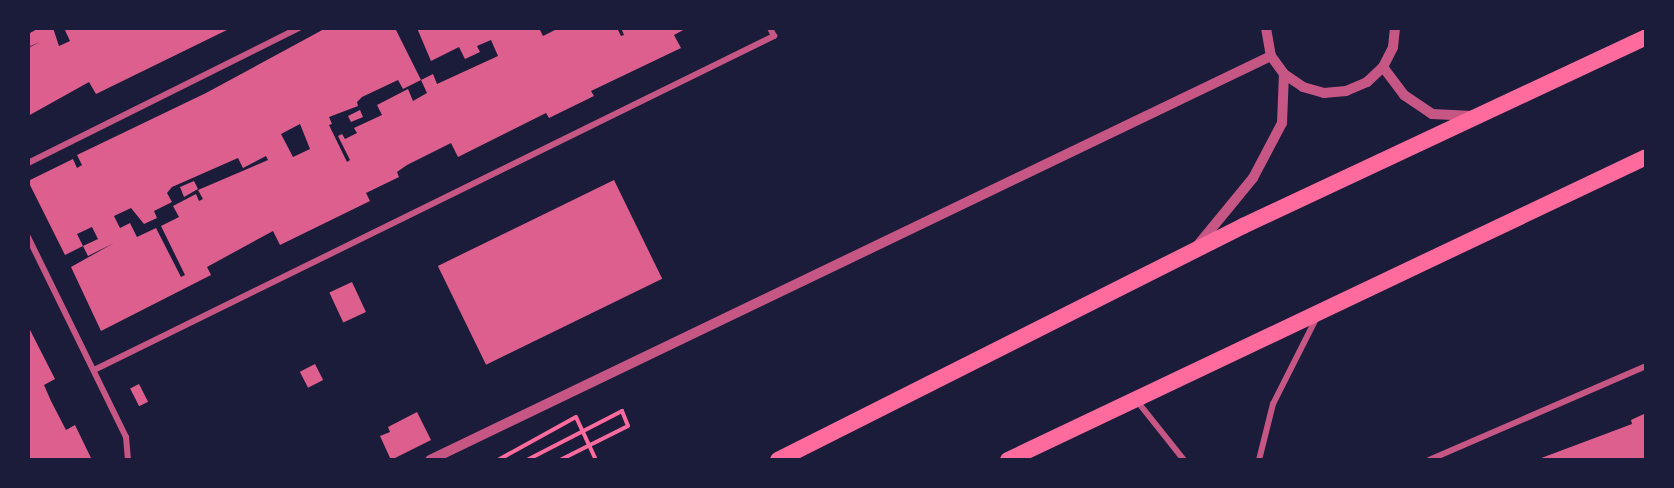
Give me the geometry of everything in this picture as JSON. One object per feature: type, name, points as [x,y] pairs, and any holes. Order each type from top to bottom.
[{"type":"highway","points":[[778,459],[1193,251],[1646,37]]},
{"type":"highway","points":[[1008,459],[1646,156]]},
{"type":"street","points":[[28,162],[299,28]]},
{"type":"street","points":[[94,370],[774,36],[770,28]]},
{"type":"street","points":[[1266,28],[1271,56],[1284,74],[1303,87],[1324,93],[1357,87],[1383,67],[1392,46],[1395,28]]},
{"type":"street","points":[[430,459],[1271,56]]},
{"type":"street","points":[[1383,67],[1404,95],[1431,114],[1479,116]]},
{"type":"street","points":[[1193,251],[1253,178],[1282,123],[1284,74]]},
{"type":"street","points":[[28,237],[126,437],[128,459]]},
{"type":"street","points":[[1259,459],[1273,404],[1319,311]]},
{"type":"street","points":[[1429,459],[1645,368]]},
{"type":"street","points":[[1135,398],[1184,459]]},
{"type":"path","points":[[527,459],[622,411],[628,426],[560,459]]},
{"type":"path","points":[[498,459],[576,417],[596,459]]},
{"type":"building","points":[[39,28],[53,28],[59,46],[70,41],[64,28],[231,28],[96,94],[89,82],[28,116],[28,48],[40,42],[28,47],[28,30],[30,33]]},
{"type":"building","points":[[326,28],[395,28],[421,80],[433,74],[437,84],[498,56],[491,40],[477,46],[480,52],[465,59],[459,47],[431,61],[417,28],[539,28],[543,36],[559,28],[617,28],[621,36],[624,35],[621,28],[687,28],[674,35],[681,48],[591,91],[594,96],[549,118],[546,113],[458,157],[451,143],[407,165],[397,172],[399,177],[366,193],[370,201],[280,245],[273,231],[207,267],[211,275],[101,331],[71,267],[114,243],[88,256],[83,246],[65,255],[28,181],[73,159],[77,168],[82,165],[77,155],[206,93]],"holes":[[[398,80],[403,89],[421,80],[427,93],[413,101],[408,89],[377,105],[382,115],[354,128],[357,133],[345,139],[342,134],[338,136],[350,160],[347,162],[329,125],[332,124],[329,117],[358,106],[357,102],[362,97]],[[300,124],[310,149],[293,157],[281,134]],[[266,156],[268,160],[198,190],[203,199],[199,201],[196,194],[173,206],[179,217],[161,226],[185,275],[181,277],[156,228],[137,237],[130,223],[120,228],[114,216],[131,208],[144,224],[157,218],[154,211],[172,202],[167,193],[172,187],[238,158],[243,168]],[[92,227],[98,239],[83,246],[77,234]]]},
{"type":"building","points":[[360,110],[363,117],[351,122],[348,116]]},
{"type":"building","points":[[614,180],[662,279],[486,365],[438,266]]},
{"type":"building","points":[[194,181],[198,189],[184,197],[180,187]]},
{"type":"building","points":[[352,282],[366,312],[343,322],[329,293]]},
{"type":"building","points":[[28,326],[55,379],[44,385],[51,401],[66,430],[75,425],[92,460],[28,460]]},
{"type":"building","points":[[315,364],[323,380],[308,388],[300,372]]},
{"type":"building","points":[[139,384],[148,402],[139,406],[130,389]]},
{"type":"building","points":[[417,412],[431,440],[391,460],[380,436],[390,432],[388,427]]},
{"type":"building","points":[[1646,413],[1646,460],[1536,460],[1632,424],[1631,420]]}]
